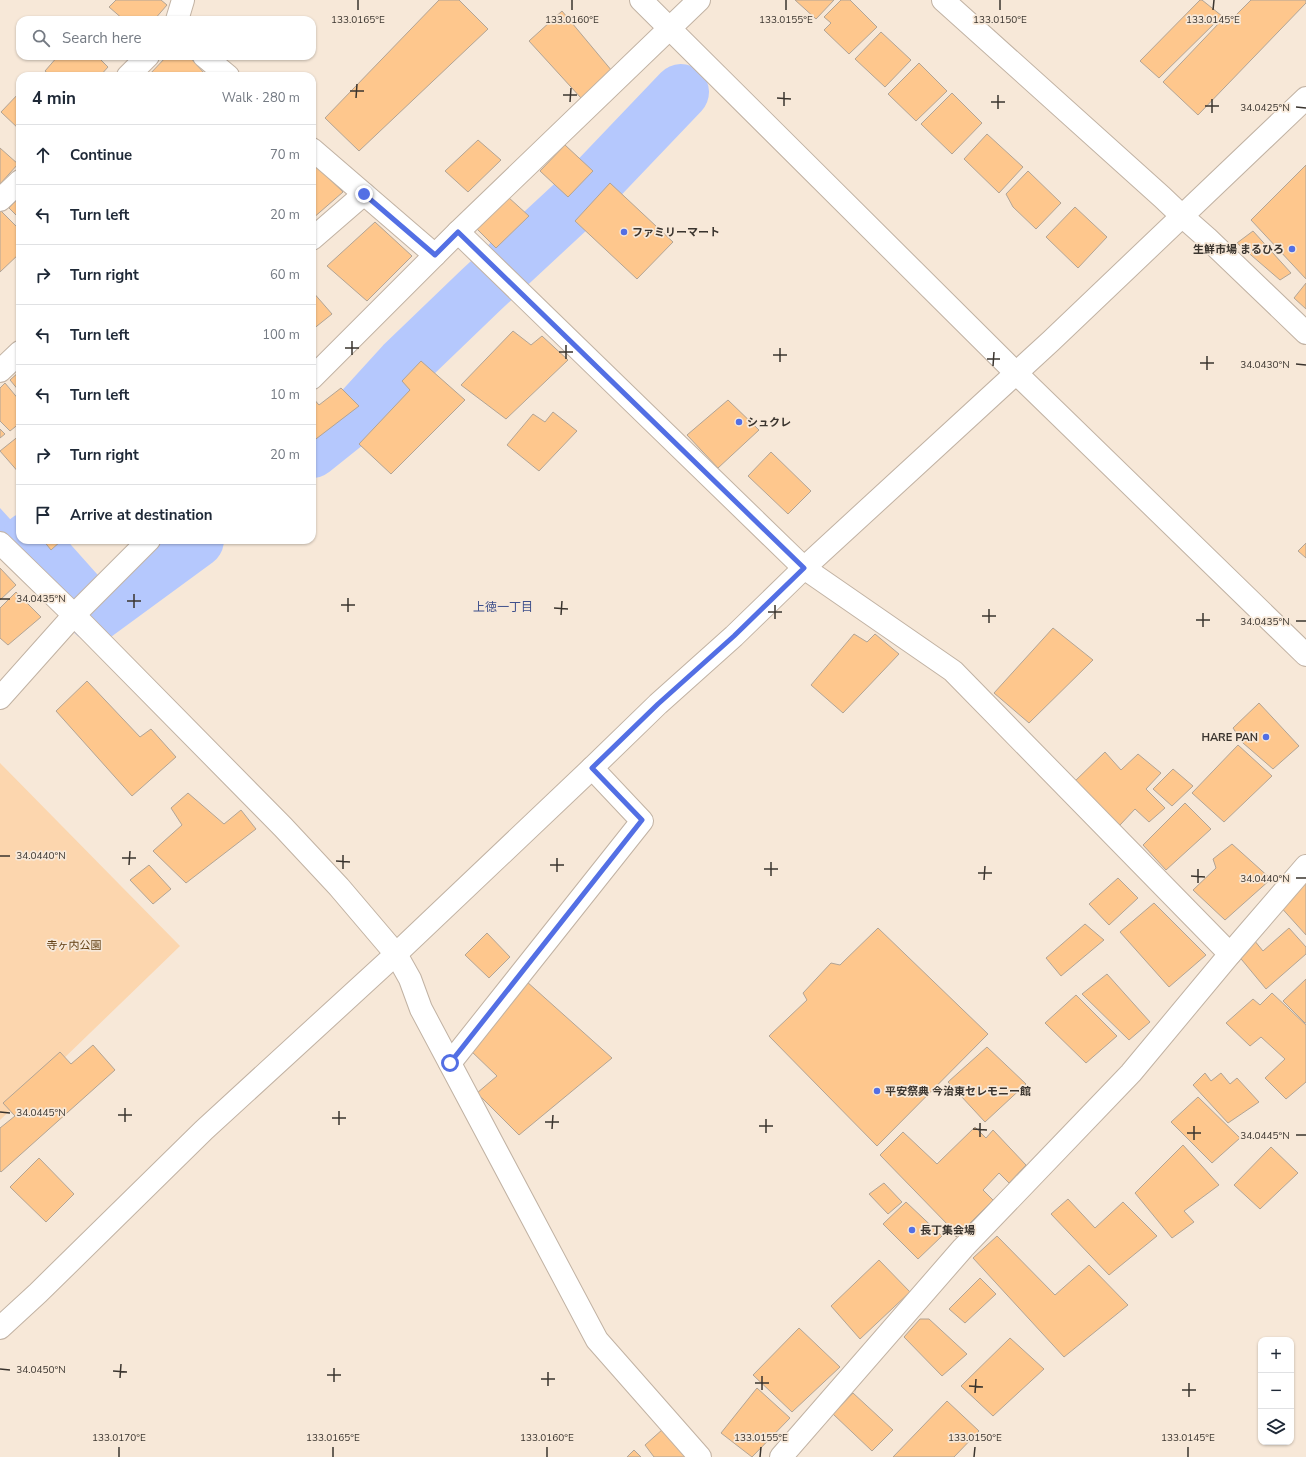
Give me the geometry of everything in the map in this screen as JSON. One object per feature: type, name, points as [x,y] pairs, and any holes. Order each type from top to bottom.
[{"type":"street","points":[[179,16],[183,0]]},
{"type":"street","points":[[641,0],[1016,373],[1306,655]]},
{"type":"street","points":[[316,374],[458,232],[698,0]]},
{"type":"street","points":[[943,0],[1207,238],[1306,333]]},
{"type":"street","points":[[132,72],[144,60]]},
{"type":"street","points":[[209,60],[223,72]]},
{"type":"street","points":[[0,1328],[38,1293],[204,1130],[396,954],[658,704],[734,636],[804,568],[1016,373],[1306,98]]},
{"type":"street","points":[[316,152],[435,255]]},
{"type":"street","points":[[0,200],[16,185]]},
{"type":"street","points":[[316,236],[364,194]]},
{"type":"street","points":[[458,232],[804,568],[953,671],[1230,954]]},
{"type":"street","points":[[0,371],[16,356]]},
{"type":"street","points":[[0,543],[74,615],[283,827],[339,887],[396,954],[410,979],[421,1009],[597,1340],[700,1457]]},
{"type":"street","points":[[0,698],[74,615],[145,544]]},
{"type":"street","points":[[450,1063],[642,820],[592,768]]},
{"type":"street","points":[[781,1457],[963,1248],[1131,1073],[1230,954],[1306,866]]},
{"type":"green space","name":"寺ヶ内公園","points":[[0,763],[180,946],[0,1120]]},
{"type":"water","points":[[0,508],[16,526],[16,544],[33,544],[83,599],[70,605],[0,534]]},
{"type":"building","points":[[116,0],[161,0],[167,5],[157,16],[119,16],[109,7]]},
{"type":"building","points":[[439,0],[459,0],[488,29],[359,151],[325,118]]},
{"type":"building","points":[[795,0],[834,0],[816,19]]},
{"type":"building","points":[[841,0],[850,0],[877,27],[849,54],[824,30],[831,23],[824,17]]},
{"type":"building","points":[[1200,0],[1222,16],[1159,78],[1140,61]]},
{"type":"building","points":[[1251,0],[1306,0],[1306,3],[1198,115],[1163,82],[1221,21],[1230,21]]},
{"type":"building","points":[[562,11],[612,71],[581,98],[529,41]]},
{"type":"building","points":[[881,32],[911,60],[885,87],[855,59]]},
{"type":"building","points":[[55,60],[101,60],[108,67],[104,72],[45,71]]},
{"type":"building","points":[[163,60],[193,60],[203,72],[152,72]]},
{"type":"building","points":[[919,63],[947,91],[916,121],[888,94]]},
{"type":"building","points":[[952,93],[982,123],[952,154],[921,124]]},
{"type":"building","points":[[16,96],[16,126],[1,112]]},
{"type":"building","points":[[987,134],[1023,167],[999,193],[964,159]]},
{"type":"building","points":[[478,140],[501,160],[468,192],[445,171]]},
{"type":"building","points":[[565,145],[593,171],[568,197],[540,171]]},
{"type":"building","points":[[0,148],[16,162],[16,166],[0,184]]},
{"type":"building","name":"生鮮市場 まるひろ","points":[[1306,165],[1306,279],[1251,220]]},
{"type":"building","points":[[316,166],[343,192],[316,216]]},
{"type":"building","points":[[1028,171],[1061,203],[1036,229],[1013,207],[1006,194]]},
{"type":"building","name":"ファミリーマート","points":[[610,183],[673,242],[637,279],[575,221]]},
{"type":"building","points":[[508,197],[529,216],[496,248],[474,226]]},
{"type":"building","points":[[16,200],[16,215],[9,208]]},
{"type":"building","points":[[1075,207],[1107,237],[1078,268],[1046,237]]},
{"type":"building","points":[[0,210],[16,226],[16,257],[0,272]]},
{"type":"building","points":[[375,222],[412,256],[367,301],[327,266]]},
{"type":"building","points":[[1253,231],[1291,273],[1280,280],[1237,243]]},
{"type":"building","points":[[1306,283],[1306,309],[1294,298]]},
{"type":"building","points":[[316,296],[332,314],[316,327]]},
{"type":"building","points":[[513,331],[531,345],[542,336],[568,360],[506,419],[461,385]]},
{"type":"building","points":[[421,361],[465,400],[391,474],[359,444],[410,390],[402,381]]},
{"type":"building","points":[[16,375],[16,387],[10,380]]},
{"type":"building","points":[[5,383],[16,396],[16,426],[10,431],[0,421],[0,388]]},
{"type":"building","points":[[341,388],[359,406],[316,439],[316,402],[319,405]]},
{"type":"building","points":[[728,400],[759,430],[718,468],[687,435]]},
{"type":"building","points":[[553,412],[577,431],[539,471],[507,445],[533,414],[545,422]]},
{"type":"building","points":[[0,429],[5,434],[0,438]]},
{"type":"building","points":[[16,438],[16,469],[0,451]]},
{"type":"building","points":[[771,452],[811,491],[788,514],[748,476]]},
{"type":"building","points":[[1306,543],[1306,558],[1298,551]]},
{"type":"building","points":[[46,544],[58,544],[51,550]]},
{"type":"building","points":[[0,568],[16,585],[0,600]]},
{"type":"building","points":[[16,592],[41,617],[8,645],[0,638],[0,608]]},
{"type":"building","points":[[1053,628],[1093,660],[1029,723],[994,693]]},
{"type":"building","points":[[854,634],[867,642],[875,634],[899,654],[843,713],[811,685]]},
{"type":"building","points":[[87,681],[140,737],[151,729],[176,757],[132,796],[56,711]]},
{"type":"building","points":[[1259,703],[1299,746],[1273,769],[1243,743],[1233,728]]},
{"type":"building","points":[[1238,745],[1272,776],[1224,822],[1192,793]]},
{"type":"building","points":[[1105,752],[1121,770],[1138,754],[1161,773],[1146,789],[1165,808],[1149,822],[1135,809],[1120,825],[1073,783]]},
{"type":"building","points":[[1173,769],[1193,786],[1172,806],[1153,789]]},
{"type":"building","points":[[188,793],[224,824],[241,810],[256,829],[186,883],[153,851],[182,825],[171,808]]},
{"type":"building","points":[[1185,803],[1211,829],[1166,870],[1143,845]]},
{"type":"building","points":[[1232,844],[1271,879],[1225,920],[1193,890],[1216,868],[1213,859]]},
{"type":"building","points":[[149,865],[171,889],[153,904],[130,880]]},
{"type":"building","points":[[1118,878],[1138,898],[1109,925],[1089,904]]},
{"type":"building","points":[[1304,881],[1306,883],[1306,935],[1278,904]]},
{"type":"building","points":[[1154,903],[1206,955],[1169,987],[1120,932]]},
{"type":"building","points":[[1085,924],[1104,940],[1061,976],[1046,958]]},
{"type":"building","name":"平安祭典 今治東セレモニー館","points":[[878,928],[988,1034],[877,1146],[769,1036],[807,1000],[803,993],[831,963],[840,965]]},
{"type":"building","points":[[1289,928],[1306,947],[1306,954],[1266,989],[1237,954],[1254,940],[1263,951]]},
{"type":"building","points":[[487,933],[510,957],[489,978],[465,955]]},
{"type":"building","points":[[1107,974],[1150,1022],[1129,1040],[1082,994]]},
{"type":"building","points":[[1306,979],[1306,1023],[1305,1023],[1283,1001]]},
{"type":"building","points":[[526,981],[612,1058],[519,1135],[477,1093],[497,1076],[469,1049]]},
{"type":"building","points":[[1272,993],[1306,1025],[1306,1082],[1286,1099],[1265,1078],[1285,1059],[1261,1037],[1250,1046],[1226,1023],[1253,999],[1260,1005]]},
{"type":"building","points":[[1076,995],[1117,1036],[1086,1063],[1045,1023]]},
{"type":"building","points":[[93,1045],[115,1070],[1,1172],[0,1128],[15,1116],[3,1103],[60,1052],[71,1064]]},
{"type":"building","points":[[987,1047],[1026,1084],[985,1122],[948,1082]]},
{"type":"building","points":[[1205,1073],[1211,1081],[1221,1073],[1230,1084],[1237,1078],[1259,1102],[1228,1123],[1193,1085]]},
{"type":"building","points":[[1198,1097],[1240,1138],[1212,1163],[1171,1122]]},
{"type":"building","points":[[975,1127],[986,1138],[993,1130],[1026,1165],[1009,1183],[999,1173],[983,1190],[993,1200],[956,1237],[949,1226],[880,1155],[903,1132],[937,1164]]},
{"type":"building","points":[[1183,1145],[1219,1185],[1184,1211],[1194,1222],[1172,1238],[1135,1193]]},
{"type":"building","points":[[1271,1147],[1298,1173],[1260,1209],[1234,1185]]},
{"type":"building","points":[[39,1158],[74,1194],[46,1222],[10,1187]]},
{"type":"building","points":[[884,1183],[902,1202],[888,1214],[869,1194]]},
{"type":"building","points":[[1068,1199],[1095,1228],[1123,1202],[1157,1236],[1109,1275],[1051,1214]]},
{"type":"building","name":"長丁集会場","points":[[906,1202],[942,1236],[918,1259],[883,1224]]},
{"type":"building","points":[[997,1236],[1055,1295],[1089,1265],[1128,1305],[1064,1357],[973,1258]]},
{"type":"building","points":[[879,1260],[910,1292],[860,1339],[831,1306]]},
{"type":"building","points":[[980,1278],[996,1294],[965,1323],[949,1309]]},
{"type":"building","points":[[920,1319],[929,1319],[967,1354],[942,1376],[904,1337]]},
{"type":"building","points":[[799,1328],[840,1367],[792,1412],[753,1375]]},
{"type":"building","points":[[1010,1338],[1044,1369],[993,1416],[961,1386]]},
{"type":"building","points":[[757,1388],[790,1418],[752,1457],[721,1433]]},
{"type":"building","points":[[853,1393],[893,1430],[872,1451],[833,1414]]},
{"type":"building","points":[[947,1401],[979,1431],[954,1457],[893,1457]]},
{"type":"building","points":[[663,1429],[689,1457],[654,1457],[645,1445]]},
{"type":"building","points":[[634,1450],[641,1457],[627,1457]]},
{"type":"waterway","points":[[316,447],[362,410],[403,365],[577,201],[681,92]]},
{"type":"waterway","points":[[33,544],[95,614],[191,544]]},
{"type":"place","name":"ファミリーマート","points":[[624,232]]},
{"type":"place","name":"生鮮市場 まるひろ","points":[[1292,249]]},
{"type":"place","name":"シュクレ","points":[[739,422]]},
{"type":"place","name":"HARE PAN","points":[[1266,737]]},
{"type":"place","name":"平安祭典 今治東セレモニー館","points":[[877,1091]]},
{"type":"place","name":"長丁集会場","points":[[912,1230]]},
{"type":"district","name":"上徳一丁目","points":[[503,607]]},
{"type":"route","points":[[364,194],[435,255],[458,232],[804,568],[734,636],[658,704],[592,768],[642,820],[450,1063]]}]
